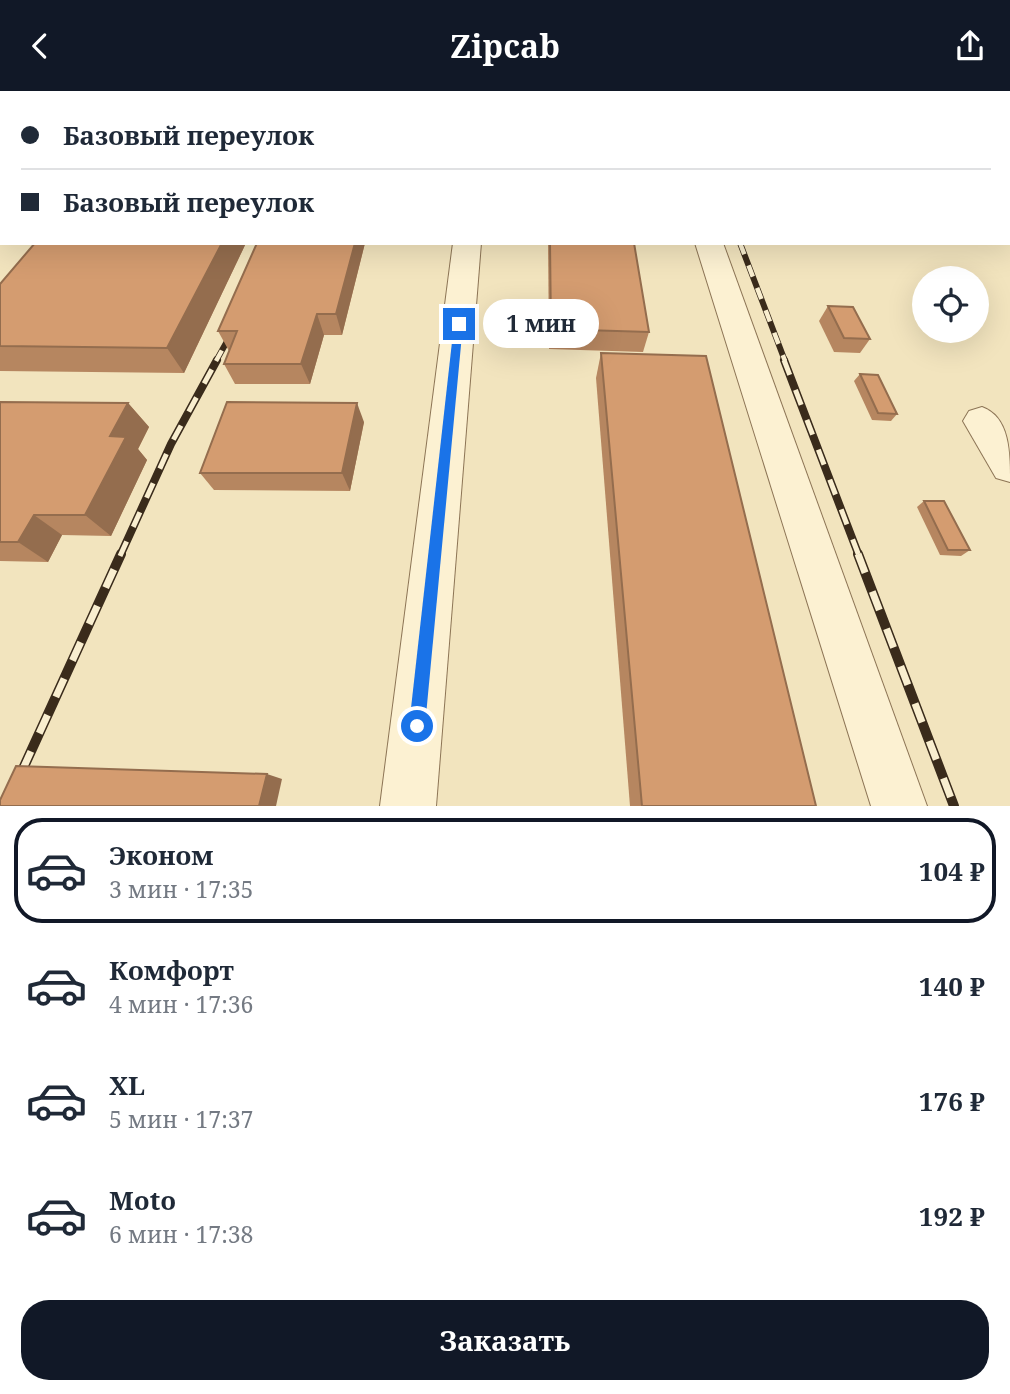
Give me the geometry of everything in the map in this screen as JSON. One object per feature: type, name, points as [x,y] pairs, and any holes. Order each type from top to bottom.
[{"type":"street","points":[[408,806],[467,245]]},
{"type":"street","points":[[710,245],[899,806]]},
{"type":"street","points":[[982,421],[1010,466]]},
{"type":"building","points":[[33,245],[221,245],[167,348],[0,346],[0,284]]},
{"type":"building","points":[[256,245],[354,245],[336,314],[317,314],[301,364],[224,364],[237,331],[218,331]]},
{"type":"building","points":[[550,245],[634,245],[649,332],[551,329]]},
{"type":"building","points":[[828,306],[853,307],[870,339],[844,338]]},
{"type":"building","points":[[601,353],[706,356],[816,806],[642,806]]},
{"type":"building","points":[[860,374],[878,375],[897,414],[878,413]]},
{"type":"building","points":[[0,402],[128,403],[110,436],[126,437],[85,515],[34,515],[18,542],[0,542]]},
{"type":"building","points":[[227,402],[357,403],[342,473],[200,473]]},
{"type":"building","points":[[924,501],[944,501],[970,550],[948,550]]},
{"type":"building","points":[[16,766],[267,774],[259,806],[0,806],[0,800]]},
{"type":"railway","points":[[741,245],[785,361]]},
{"type":"railway","points":[[216,361],[235,327]]},
{"type":"railway","points":[[120,556],[171,444],[217,360]]},
{"type":"railway","points":[[784,360],[859,556]]},
{"type":"railway","points":[[6,806],[121,554]]},
{"type":"railway","points":[[858,554],[954,806]]},
{"type":"route","points":[[417,726],[459,324]]}]
